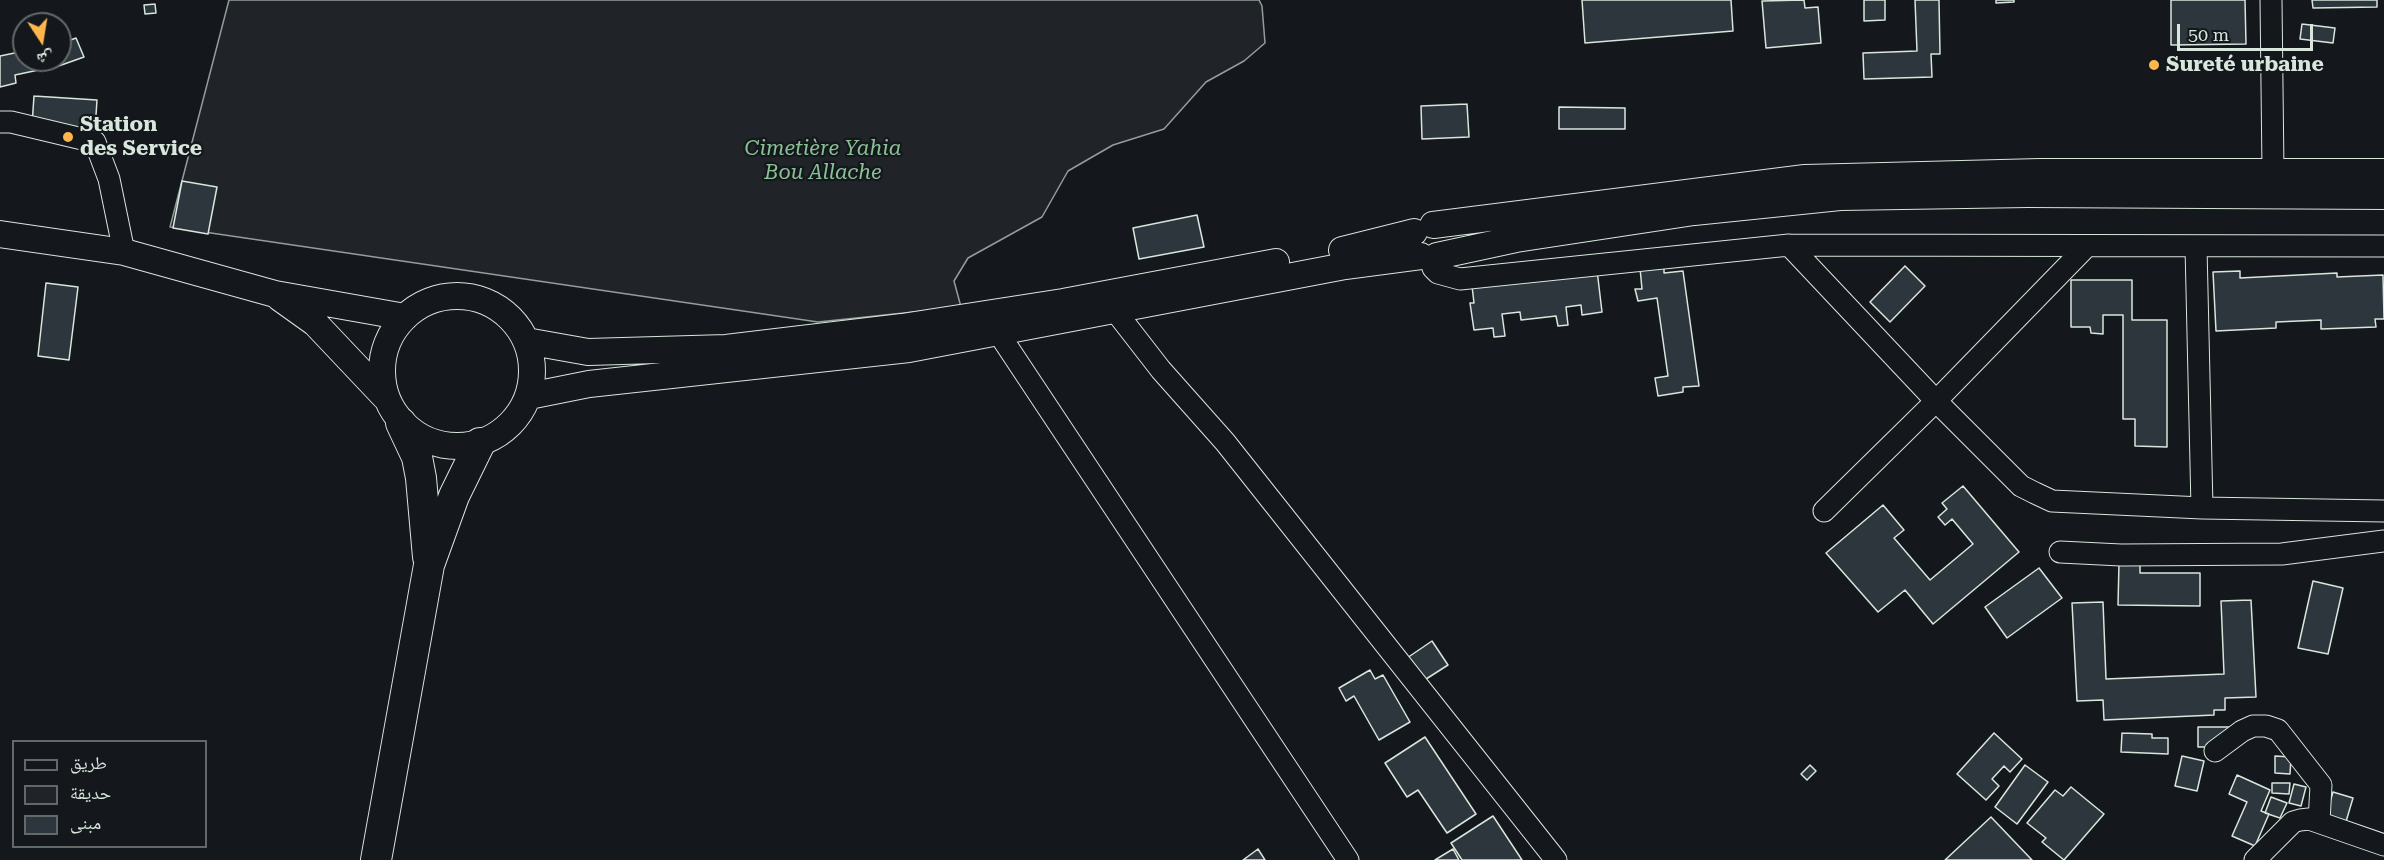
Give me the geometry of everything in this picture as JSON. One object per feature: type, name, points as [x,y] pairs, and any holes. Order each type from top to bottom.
[{"type":"highway","points":[[401,423],[417,457],[429,565]]},
{"type":"highway","points":[[376,860],[429,565],[454,496],[480,443]]},
{"type":"main road","points":[[2273,183],[2384,172]]},
{"type":"main road","points":[[529,396],[589,384],[909,349],[999,334],[1345,266],[1427,245],[1511,217],[1733,185],[1805,178],[2273,183],[2384,196]]},
{"type":"main road","points":[[0,234],[124,252],[275,294],[405,317]]},
{"type":"main road","points":[[526,340],[578,351],[621,353],[690,351],[762,344],[902,327],[1063,302],[1343,250],[1427,245]]},
{"type":"main road","points":[[275,294],[315,323],[385,397],[401,423],[418,436],[438,444],[459,447],[480,443],[501,433],[518,416],[529,396],[532,358],[526,340],[507,316],[494,306],[472,297],[448,296],[425,303],[405,317],[391,333],[383,354],[381,375],[385,397]]},
{"type":"street","points":[[2271,0],[2273,183]]},
{"type":"street","points":[[0,122],[11,122],[95,142],[109,179],[124,252]]},
{"type":"street","points":[[1427,245],[1433,268],[1438,273],[1460,279],[1789,245],[2384,246]]},
{"type":"street","points":[[1789,245],[1936,401],[2021,486],[2052,501],[2202,508],[2384,511]]},
{"type":"street","points":[[1824,511],[1936,401],[2086,247]]},
{"type":"street","points":[[2196,247],[2202,508]]},
{"type":"street","points":[[1116,312],[1161,370],[1225,442],[1556,860]]},
{"type":"street","points":[[999,334],[1348,860]]},
{"type":"street","points":[[2060,552],[2121,555],[2282,554],[2384,541]]},
{"type":"street","points":[[2215,751],[2242,731],[2253,726],[2266,726],[2278,730],[2321,785],[2319,822]]},
{"type":"street","points":[[2255,860],[2293,822],[2309,819],[2384,844]]},
{"type":"green space","name":"Cimetière Yahia Bou Allache","points":[[229,0],[1259,0],[1262,6],[1265,43],[1244,61],[1206,82],[1164,129],[1113,145],[1068,171],[1042,217],[968,258],[954,281],[961,307],[818,322],[170,227]]},
{"type":"building","points":[[1582,0],[1731,0],[1733,31],[1585,43]]},
{"type":"building","points":[[1804,0],[1805,8],[1818,7],[1821,43],[1766,48],[1762,1]]},
{"type":"building","points":[[1864,0],[1885,0],[1885,20],[1864,21]]},
{"type":"building","points":[[1915,0],[1939,0],[1940,54],[1931,54],[1932,77],[1864,79],[1863,53],[1917,51]]},
{"type":"building","points":[[1996,0],[2014,0],[2014,2],[1996,3]]},
{"type":"building","points":[[2171,0],[2245,0],[2246,44],[2171,45]]},
{"type":"building","points":[[2312,0],[2377,0],[2377,7],[2313,8]]},
{"type":"building","points":[[155,4],[156,13],[145,14],[144,5]]},
{"type":"building","points":[[2302,24],[2335,28],[2333,43],[2300,39]]},
{"type":"building","points":[[76,38],[84,57],[72,61],[72,40]]},
{"type":"building","points":[[12,54],[12,72],[29,72],[15,75],[16,83],[0,87],[0,56]]},
{"type":"building","points":[[34,96],[97,100],[95,130],[32,125]]},
{"type":"building","points":[[1467,104],[1469,137],[1422,139],[1421,106]]},
{"type":"building","points":[[1559,107],[1625,108],[1625,129],[1559,129]]},
{"type":"building","points":[[182,181],[217,187],[208,234],[173,228]]},
{"type":"building","points":[[1197,215],[1204,247],[1139,259],[1133,228]]},
{"type":"building","points":[[1664,265],[1664,273],[1683,271],[1699,386],[1683,387],[1683,392],[1658,396],[1655,378],[1668,376],[1657,298],[1638,301],[1635,289],[1642,289],[1640,268]]},
{"type":"building","points":[[1905,266],[1925,286],[1890,322],[1870,302]]},
{"type":"building","points":[[1597,270],[1602,312],[1582,315],[1581,305],[1566,307],[1568,325],[1558,326],[1556,316],[1521,320],[1520,312],[1502,314],[1505,336],[1494,337],[1493,328],[1474,330],[1470,303],[1474,303],[1472,286]]},
{"type":"building","points":[[2240,271],[2240,278],[2337,273],[2337,277],[2383,275],[2384,319],[2375,319],[2376,327],[2321,329],[2321,320],[2276,322],[2276,328],[2216,331],[2213,272]]},
{"type":"building","points":[[2071,280],[2132,280],[2132,320],[2167,320],[2167,447],[2135,446],[2135,419],[2123,419],[2123,315],[2103,315],[2103,334],[2091,333],[2090,327],[2071,327]]},
{"type":"building","points":[[46,283],[78,287],[69,360],[38,356]]},
{"type":"building","points":[[1963,486],[2019,552],[1933,624],[1905,590],[1878,612],[1826,553],[1883,505],[1904,530],[1894,538],[1930,580],[1973,544],[1952,519],[1945,525],[1938,517],[1947,509],[1942,503]]},
{"type":"building","points":[[2119,563],[2140,564],[2140,573],[2200,573],[2200,606],[2118,605]]},
{"type":"building","points":[[2039,568],[2062,598],[2007,638],[1985,607]]},
{"type":"building","points":[[2313,581],[2343,588],[2328,654],[2298,648]]},
{"type":"building","points":[[2251,600],[2256,697],[2225,698],[2225,710],[2214,710],[2214,715],[2104,720],[2103,700],[2077,701],[2072,603],[2103,602],[2106,679],[2224,674],[2221,601]]},
{"type":"building","points":[[1432,641],[1448,665],[1423,681],[1407,658]]},
{"type":"building","points":[[1370,670],[1375,679],[1383,675],[1410,722],[1379,740],[1354,696],[1346,701],[1339,688]]},
{"type":"building","points":[[2198,727],[2230,727],[2230,742],[2216,747],[2198,747]]},
{"type":"building","points":[[1994,733],[2022,759],[2010,772],[2004,766],[1992,779],[1999,786],[1986,800],[1957,774]]},
{"type":"building","points":[[2122,733],[2152,734],[2152,738],[2168,738],[2168,754],[2121,752]]},
{"type":"building","points":[[1425,737],[1476,814],[1447,833],[1418,790],[1407,797],[1385,763]]},
{"type":"building","points":[[2182,756],[2204,761],[2197,791],[2175,786]]},
{"type":"building","points":[[2275,756],[2291,757],[2290,774],[2275,773]]},
{"type":"building","points":[[1810,765],[1816,771],[1807,780],[1801,774]]},
{"type":"building","points":[[2025,765],[2048,782],[2017,824],[1995,807]]},
{"type":"building","points":[[2237,775],[2270,790],[2261,811],[2269,814],[2255,846],[2232,836],[2247,802],[2229,794]]},
{"type":"building","points":[[2272,783],[2290,783],[2289,794],[2272,793]]},
{"type":"building","points":[[2294,784],[2306,787],[2301,806],[2289,803]]},
{"type":"building","points":[[2071,787],[2104,814],[2064,860],[2042,842],[2046,838],[2027,823],[2055,790],[2063,796]]},
{"type":"building","points":[[2333,792],[2353,798],[2345,825],[2325,819]]},
{"type":"building","points":[[2271,797],[2287,803],[2280,818],[2265,813]]},
{"type":"building","points":[[1493,816],[1522,860],[1462,860],[1451,843]]},
{"type":"building","points":[[1991,817],[2032,860],[1945,860]]},
{"type":"building","points":[[1258,849],[1265,860],[1243,860]]},
{"type":"building","points":[[1453,849],[1459,860],[1435,860]]},
{"type":"place","name":"Sureté urbaine","points":[[2154,65]]},
{"type":"place","name":"Station des Service","points":[[68,137]]}]
